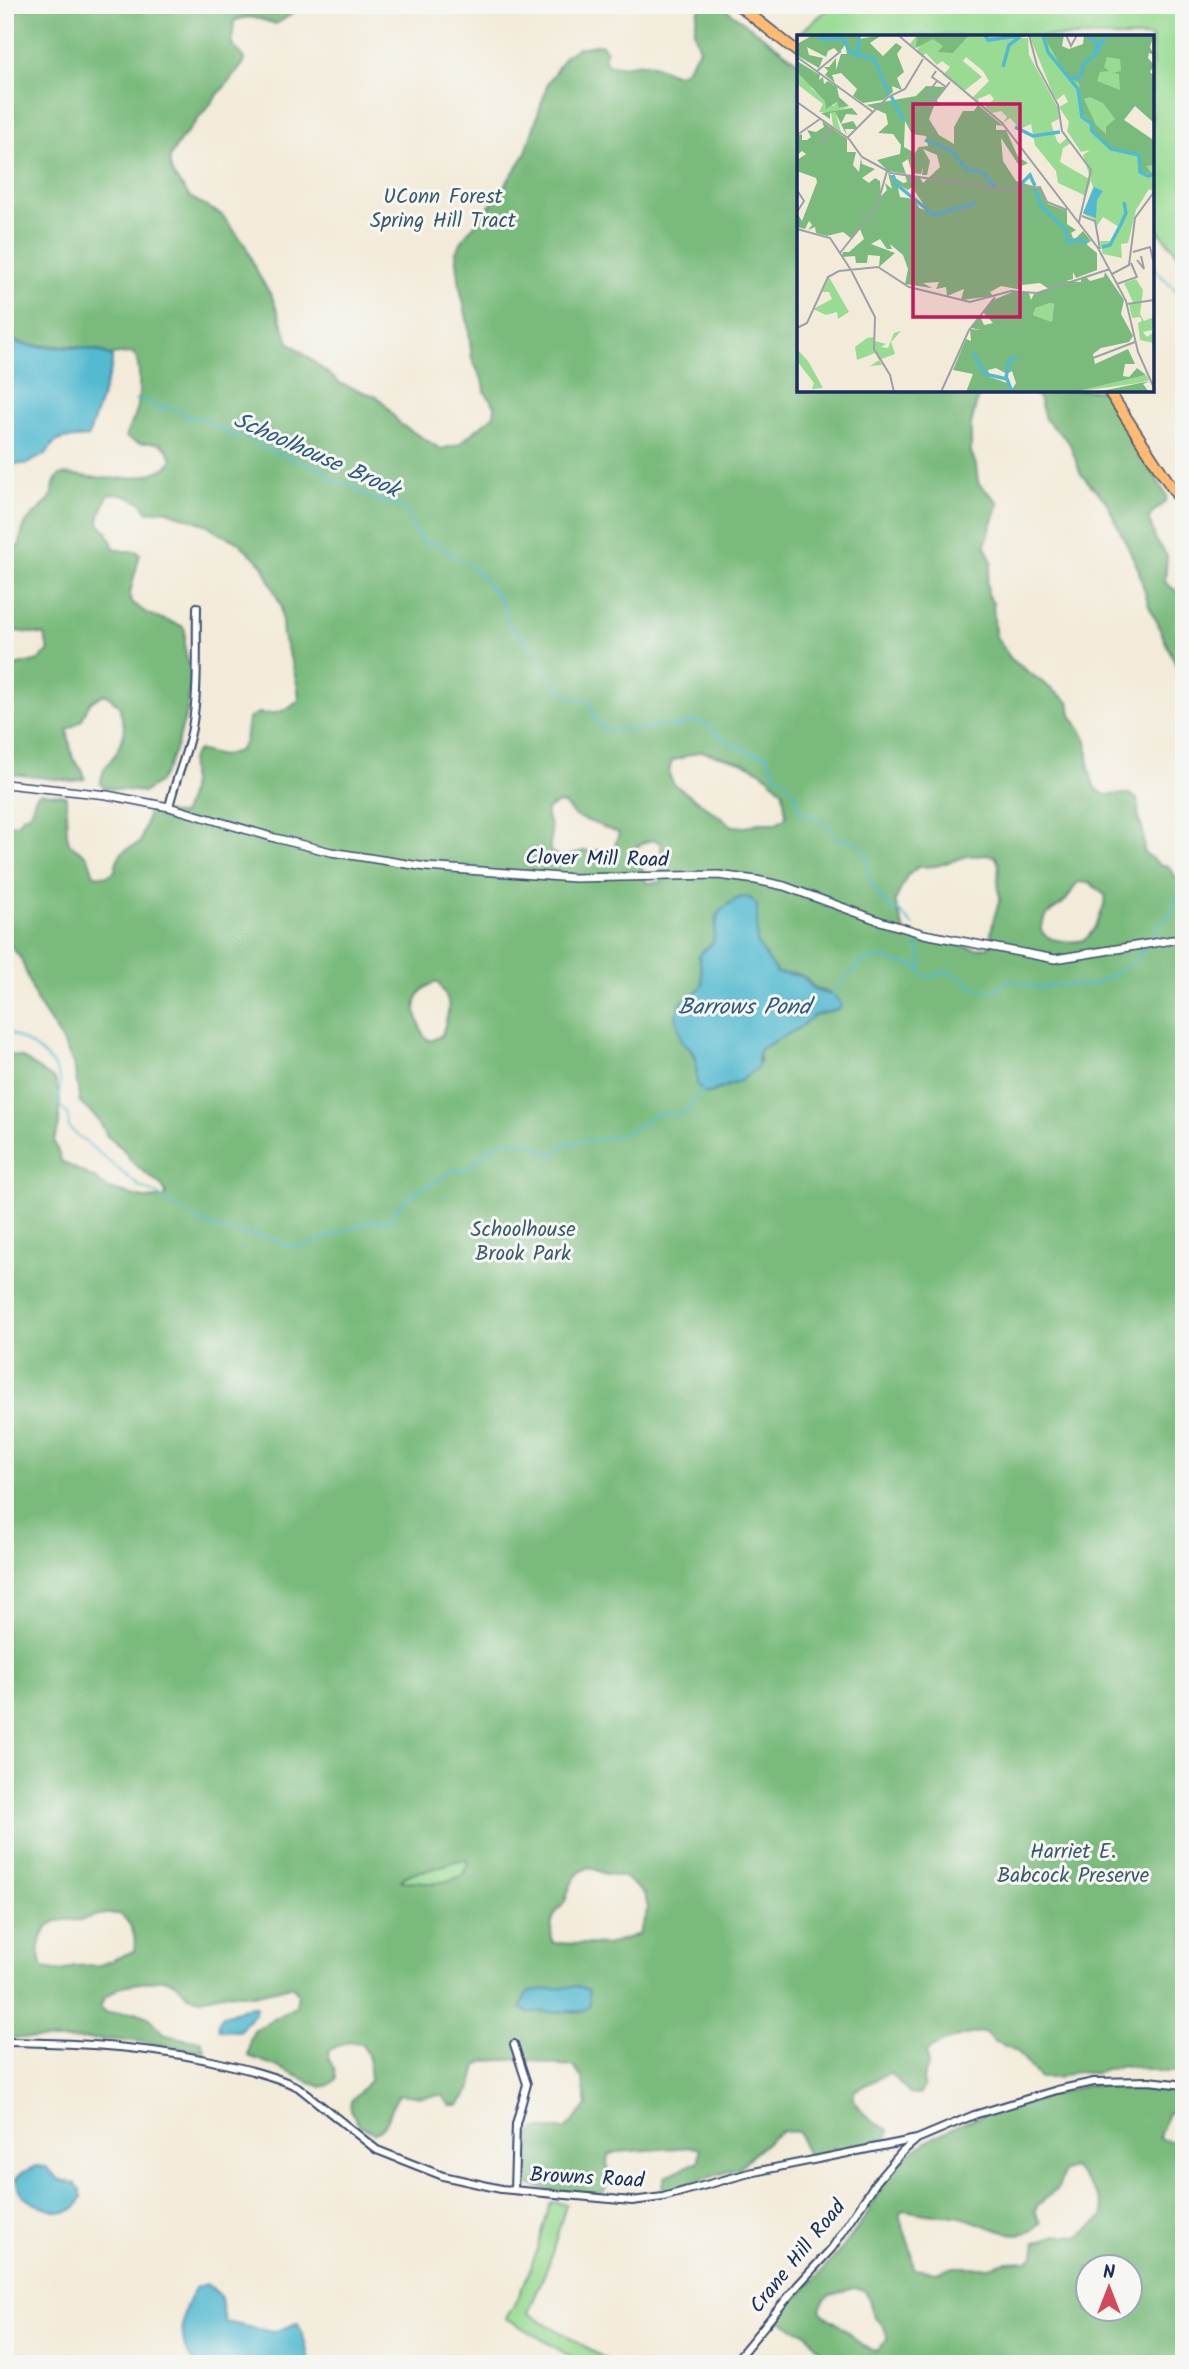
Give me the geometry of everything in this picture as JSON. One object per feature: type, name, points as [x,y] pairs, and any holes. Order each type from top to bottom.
[{"type":"main road","points":[[738,5],[797,51]]},
{"type":"main road","points":[[1109,392],[1184,506]]},
{"type":"street","points":[[169,807],[194,716],[197,607]]},
{"type":"street","name":"Clover Mill Road","points":[[5,785],[107,795],[169,807],[331,852],[426,867],[574,878],[718,875],[756,880],[784,886],[924,934],[1055,959],[1184,940]]},
{"type":"street","name":"Browns Road","points":[[5,2042],[167,2052],[260,2073],[298,2087],[366,2143],[388,2155],[461,2182],[615,2200],[649,2200],[749,2173],[917,2139],[974,2115],[1094,2081],[1149,2081],[1184,2085]]},
{"type":"street","points":[[514,2044],[527,2084],[516,2124],[514,2190]]},
{"type":"street","name":"Crane Hill Road","points":[[733,2364],[832,2248],[877,2181],[917,2139]]},
{"type":"green space","name":"Schoolhouse Brook Park","points":[[5,5],[290,5],[292,14],[276,24],[250,17],[234,21],[232,44],[244,59],[244,63],[179,142],[170,157],[173,175],[190,197],[222,215],[245,245],[272,297],[289,342],[341,384],[375,396],[400,424],[441,449],[458,445],[494,415],[495,406],[485,392],[484,383],[472,359],[456,252],[525,155],[548,83],[566,55],[578,48],[601,44],[607,51],[604,55],[606,63],[623,66],[650,64],[671,73],[683,72],[700,49],[694,32],[698,11],[704,5],[723,7],[797,62],[797,392],[979,392],[971,424],[971,452],[978,483],[999,503],[985,545],[992,562],[987,581],[988,595],[993,603],[995,635],[1011,659],[1069,702],[1071,715],[1087,740],[1089,769],[1094,787],[1105,795],[1129,794],[1137,799],[1144,852],[1159,864],[1168,866],[1184,889],[1184,2072],[1122,2065],[1096,2073],[1074,2072],[1057,2078],[1040,2078],[1017,2051],[994,2041],[984,2032],[970,2034],[926,2052],[928,2066],[923,2078],[924,2087],[919,2094],[910,2093],[891,2074],[855,2090],[853,2098],[865,2114],[889,2131],[886,2139],[809,2157],[799,2132],[782,2131],[740,2168],[668,2190],[662,2188],[666,2176],[699,2161],[700,2149],[693,2147],[616,2152],[608,2155],[608,2180],[604,2191],[589,2194],[542,2188],[527,2184],[526,2180],[531,2150],[530,2137],[535,2129],[566,2129],[587,2106],[583,2080],[573,2066],[525,2059],[485,2061],[477,2065],[472,2087],[459,2105],[450,2105],[441,2095],[421,2097],[400,2094],[385,2124],[374,2133],[360,2125],[350,2110],[351,2101],[370,2081],[368,2055],[362,2044],[349,2041],[329,2050],[328,2058],[335,2070],[336,2079],[321,2087],[248,2056],[254,2031],[296,2006],[298,1993],[292,1986],[253,1995],[227,1993],[201,1999],[188,1996],[176,1983],[164,1979],[122,1986],[104,1998],[100,2008],[105,2013],[136,2012],[148,2017],[166,2035],[201,2040],[205,2052],[147,2042],[5,2037],[5,1054],[21,1057],[55,1080],[60,1097],[59,1125],[54,1141],[62,1162],[109,1189],[147,1199],[165,1197],[166,1193],[161,1185],[133,1163],[122,1148],[107,1136],[98,1119],[80,1103],[74,1064],[36,1000],[21,959],[5,939],[5,825],[17,823],[30,813],[36,796],[40,793],[66,797],[69,843],[88,857],[94,875],[107,876],[115,871],[122,852],[140,843],[149,811],[182,815],[190,790],[191,761],[198,750],[221,756],[239,751],[245,742],[248,719],[258,713],[280,712],[299,700],[292,663],[283,637],[281,606],[263,565],[238,542],[208,525],[165,510],[148,512],[141,502],[120,494],[108,495],[99,516],[100,525],[107,532],[114,548],[140,554],[130,593],[131,602],[148,614],[182,626],[185,630],[185,649],[191,675],[187,711],[177,745],[158,783],[144,792],[106,788],[100,784],[104,769],[117,752],[125,731],[119,705],[105,694],[91,702],[81,721],[67,730],[73,759],[85,779],[72,781],[5,773],[5,676],[11,667],[39,660],[49,651],[44,635],[17,631],[5,637],[5,546],[20,546],[26,524],[49,500],[55,481],[60,475],[115,479],[139,477],[164,468],[172,458],[162,445],[140,443],[126,437],[137,410],[139,393],[138,365],[133,353],[110,355],[98,350],[70,346],[28,345],[5,338]],"holes":[[[701,751],[755,768],[783,792],[786,815],[776,823],[733,826],[675,785],[670,777],[672,761]],[[564,804],[575,816],[619,833],[614,850],[583,851],[561,858],[550,851],[551,832],[546,814],[553,806]],[[654,840],[661,843],[662,882],[646,883],[635,848]],[[968,856],[995,856],[999,864],[1000,899],[989,947],[976,949],[907,934],[895,901],[907,876],[918,867],[936,866]],[[1078,882],[1090,883],[1106,896],[1096,926],[1089,936],[1080,941],[1049,938],[1041,929],[1042,923],[1048,914],[1066,900]],[[736,899],[757,905],[757,943],[777,973],[804,977],[817,989],[828,992],[839,1009],[813,1016],[799,1028],[760,1049],[760,1062],[740,1081],[711,1093],[695,1058],[682,1041],[681,1002],[703,985],[702,951],[713,943],[716,916]],[[438,983],[449,1008],[442,1035],[431,1041],[422,1033],[416,1004],[422,990]],[[459,1860],[468,1863],[463,1876],[459,1878],[433,1884],[418,1881],[407,1883],[401,1880],[414,1873]],[[590,1867],[624,1877],[645,1895],[648,1908],[639,1934],[606,1945],[553,1943],[553,1918],[564,1903],[576,1876]],[[119,1914],[130,1926],[134,1936],[134,1951],[100,1965],[74,1966],[62,1971],[43,1968],[41,1941],[52,1924],[61,1920]],[[578,1986],[580,2012],[528,2012],[521,2008],[525,1998]]]},
{"type":"green space","points":[[833,5],[1184,5],[1184,260],[1154,226],[1154,35],[797,35]]},
{"type":"green space","points":[[1032,392],[1103,392],[1167,496],[1164,504],[1150,515],[1149,519],[1156,541],[1167,556],[1165,582],[1184,597],[1184,683],[1148,603],[1138,568],[1106,501],[1081,474],[1069,442],[1045,419],[1039,398]]},
{"type":"green space","points":[[459,1860],[468,1863],[463,1876],[440,1883],[407,1883],[401,1880],[414,1872]]},
{"type":"green space","points":[[1086,2085],[1139,2085],[1184,2089],[1184,2111],[1168,2113],[1159,2137],[1171,2141],[1184,2138],[1184,2364],[832,2364],[807,2334],[780,2321],[780,2313],[846,2243],[887,2179],[904,2159],[944,2132],[1015,2105]],"holes":[[[1073,2168],[1101,2204],[1103,2217],[1079,2236],[1057,2235],[1036,2242],[1034,2255],[1028,2261],[1006,2262],[989,2267],[954,2267],[935,2272],[914,2269],[900,2218],[900,2213],[904,2210],[959,2217],[1004,2232],[1024,2233],[1041,2223],[1035,2211],[1037,2206],[1058,2188],[1064,2171]],[[853,2288],[864,2290],[875,2317],[885,2329],[888,2339],[877,2351],[861,2344],[820,2310],[825,2300],[833,2294]]]},
{"type":"green space","points":[[551,2202],[566,2204],[549,2263],[528,2313],[614,2364],[583,2364],[506,2318],[527,2276]]},
{"type":"water","points":[[5,338],[37,347],[81,348],[112,357],[112,366],[88,437],[62,439],[54,443],[46,454],[27,464],[5,464]]},
{"type":"water","name":"Barrows Pond","points":[[741,897],[750,898],[757,905],[757,943],[777,973],[802,976],[813,989],[833,996],[841,1005],[839,1009],[813,1016],[799,1028],[760,1049],[758,1067],[740,1081],[706,1094],[697,1085],[696,1056],[682,1041],[676,1015],[681,1002],[703,985],[699,955],[713,943],[719,915],[726,905]]},
{"type":"water","points":[[578,1986],[589,1990],[589,2006],[584,2011],[528,2012],[521,2008],[526,1994],[530,1991]]},
{"type":"water","points":[[256,2006],[255,2013],[239,2031],[219,2030],[218,2023],[223,2016]]},
{"type":"water","points":[[36,2166],[46,2167],[60,2180],[75,2183],[82,2198],[74,2209],[58,2212],[35,2204],[24,2196],[16,2179],[21,2173]]},
{"type":"water","points":[[206,2284],[219,2296],[225,2322],[273,2332],[298,2323],[310,2364],[197,2364],[187,2352],[183,2319],[195,2288]]},
{"type":"waterway","points":[[1154,268],[1175,290],[1184,285]]},
{"type":"waterway","name":"Schoolhouse Brook","points":[[135,400],[149,401],[158,410],[162,410],[166,404],[173,410],[181,410],[186,417],[202,418],[232,436],[246,437],[270,451],[326,470],[333,481],[352,485],[371,499],[405,509],[413,530],[423,542],[434,543],[475,569],[501,601],[509,625],[523,637],[561,692],[574,699],[589,701],[594,718],[606,730],[645,729],[663,724],[676,727],[690,722],[703,722],[731,745],[747,749],[754,755],[758,752],[767,756],[776,775],[786,781],[798,798],[800,812],[823,822],[840,840],[853,841],[867,851],[868,876],[877,892],[893,911],[898,910],[913,926]]},
{"type":"waterway","name":"Schoolhouse Brook","points":[[1151,941],[1159,923],[1170,914],[1180,890],[1184,890]]},
{"type":"waterway","name":"Schoolhouse Brook","points":[[914,937],[921,957],[920,970],[923,975],[934,976],[943,971],[960,976],[984,991],[994,991],[1009,980],[1040,988],[1051,985],[1092,985],[1115,974],[1135,960],[1148,946]]},
{"type":"waterway","points":[[832,995],[847,976],[856,971],[865,960],[884,958],[897,963],[912,964],[920,970]]},
{"type":"waterway","points":[[5,1030],[38,1050],[57,1071],[60,1080],[58,1103],[68,1115],[69,1128],[140,1187],[157,1194],[199,1221],[225,1231],[266,1237],[286,1246],[308,1245],[370,1221],[385,1221],[393,1217],[397,1207],[415,1192],[439,1180],[448,1172],[467,1169],[489,1148],[503,1141],[522,1141],[535,1145],[552,1157],[566,1143],[620,1135],[663,1113],[679,1116],[703,1089]]},
{"type":"park label","name":"UConn Forest Spring Hill Tract","points":[[443,208]]},
{"type":"park label","name":"Harriet E. Babcock Preserve","points":[[1073,1863]]}]
